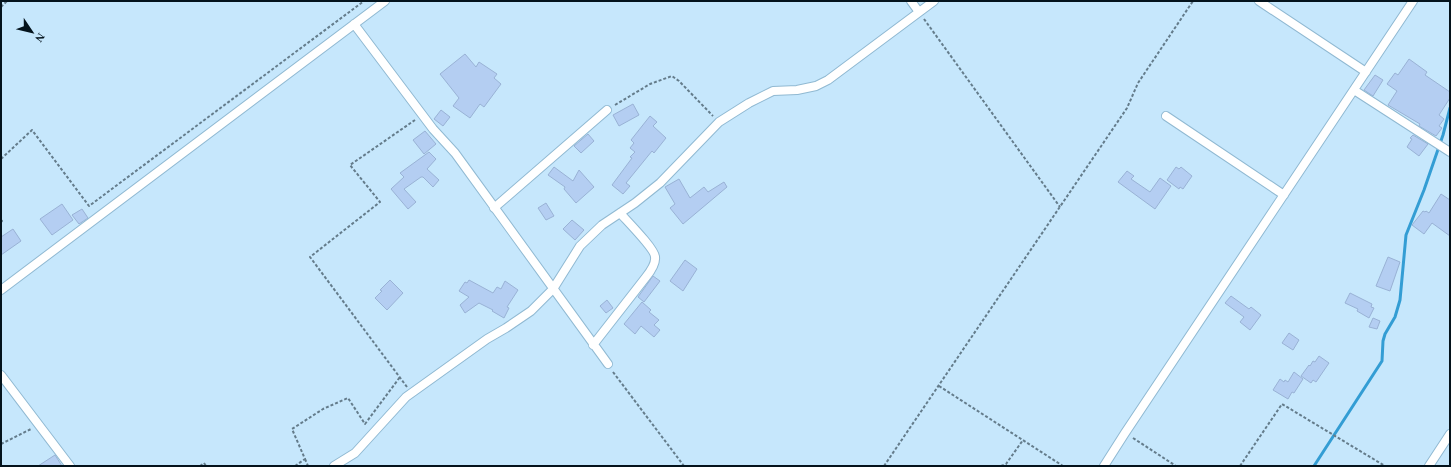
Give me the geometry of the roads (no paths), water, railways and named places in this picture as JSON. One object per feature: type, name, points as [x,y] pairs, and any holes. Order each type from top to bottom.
[{"type":"street","points":[[1,290],[385,1]]},
{"type":"street","points":[[910,1],[919,12]]},
{"type":"street","points":[[334,466],[355,453],[390,413],[412,393],[487,339],[531,311],[553,289],[580,246],[602,225],[635,203],[660,183],[720,122],[748,103],[773,91],[797,90],[816,86],[828,80],[934,1]]},
{"type":"street","points":[[1259,1],[1366,72]]},
{"type":"street","points":[[1104,466],[1413,1]]},
{"type":"street","points":[[354,24],[422,115],[455,154],[608,364]]},
{"type":"street","points":[[1354,90],[1440,147],[1450,152]]},
{"type":"street","points":[[494,208],[606,110]]},
{"type":"street","points":[[1166,116],[1284,195]]},
{"type":"street","points":[[593,345],[646,277],[653,267],[656,257],[652,249],[620,213]]},
{"type":"street","points":[[1,375],[70,466]]},
{"type":"street","points":[[1429,466],[1450,434]]},
{"type":"waterway","points":[[1314,466],[1382,361],[1383,341],[1385,334],[1395,317],[1400,300],[1406,235],[1424,190],[1443,135],[1450,108]]}]
